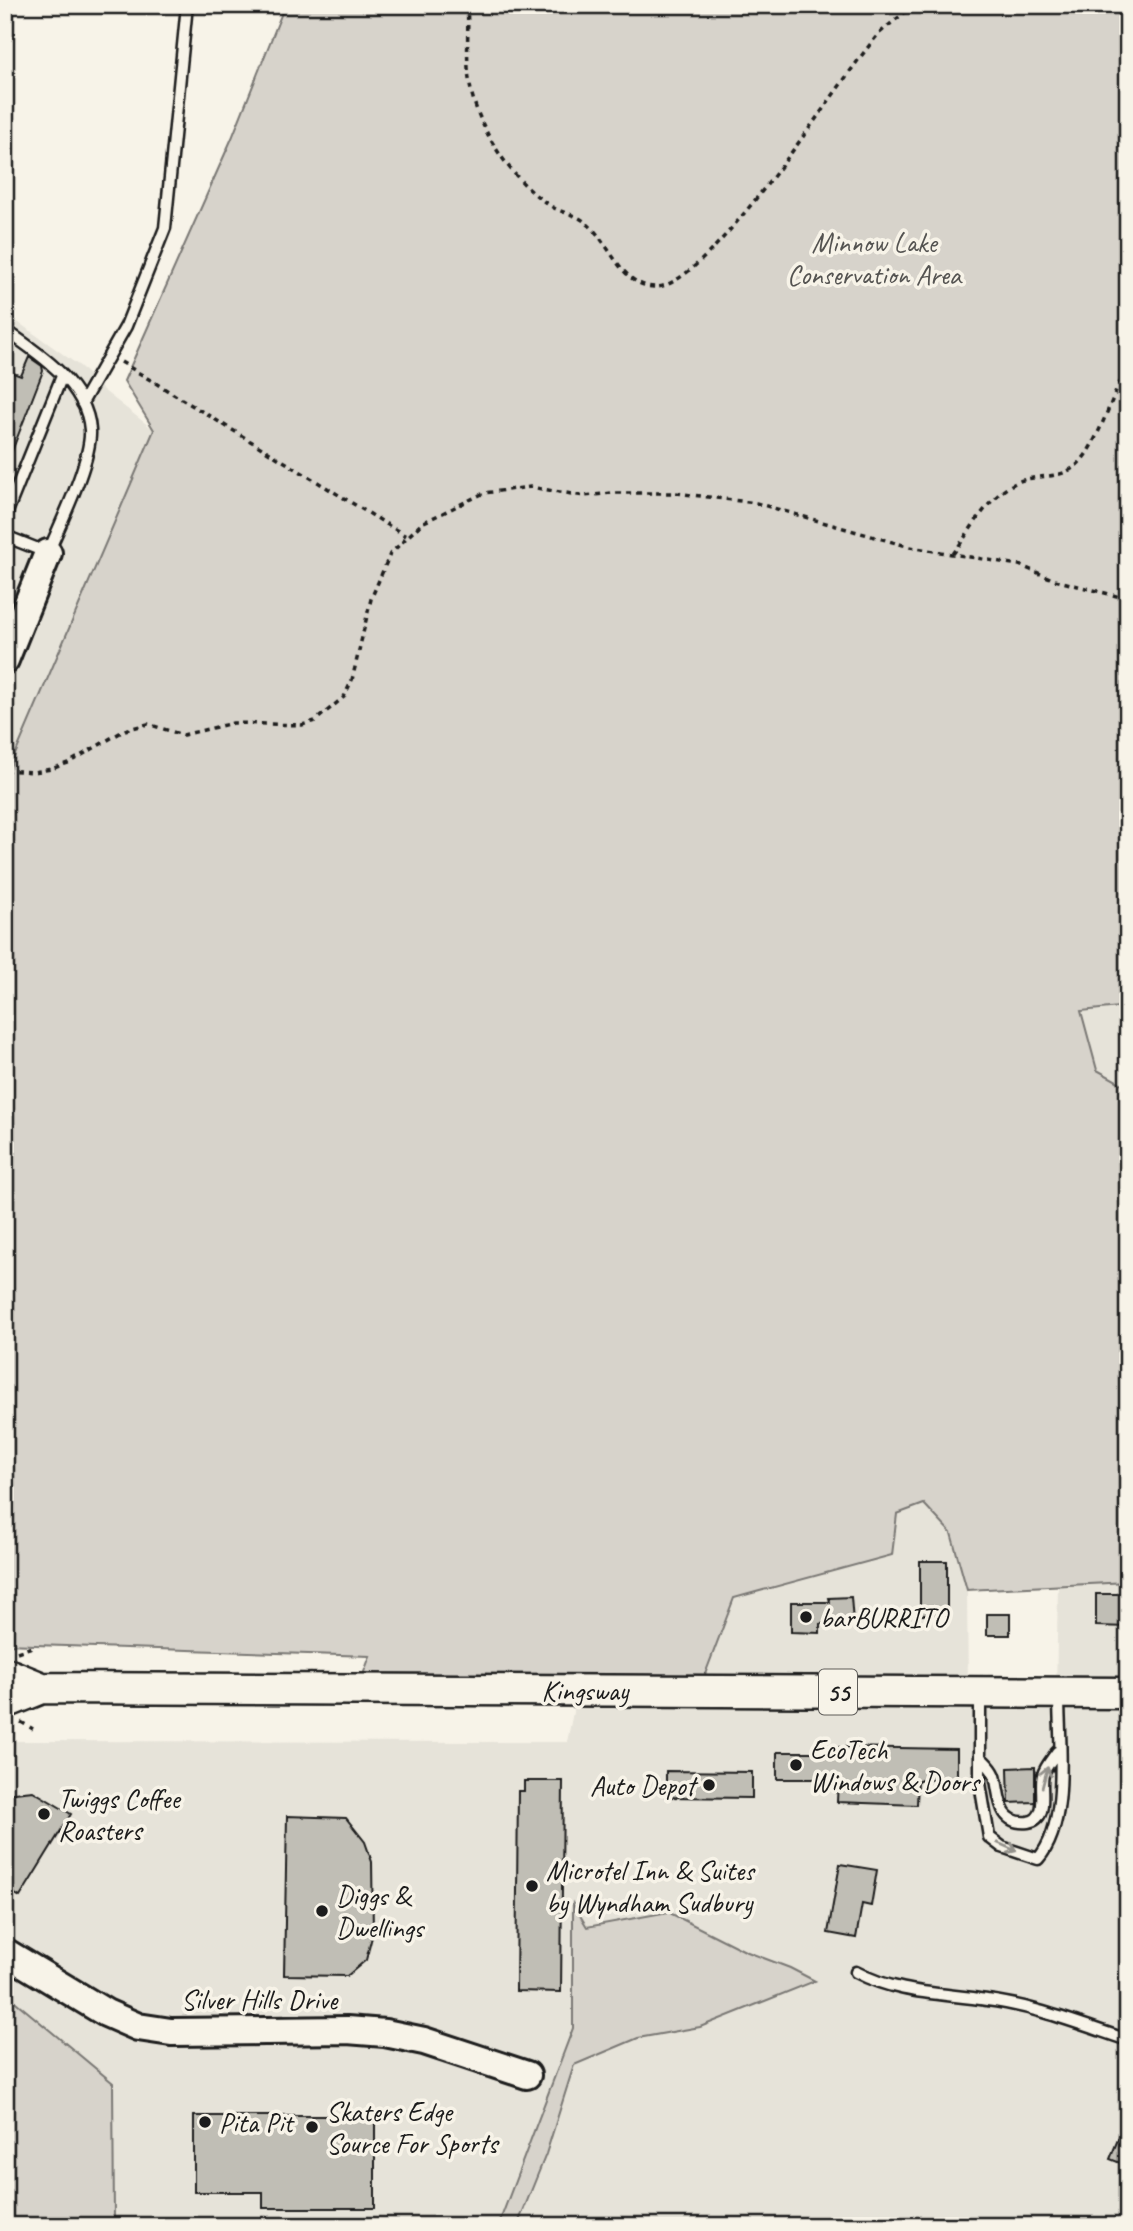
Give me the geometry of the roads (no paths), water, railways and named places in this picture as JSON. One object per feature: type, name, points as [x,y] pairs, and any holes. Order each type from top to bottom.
[{"type":"main road","name":"Kingsway","points":[[10,1662],[42,1688]]},
{"type":"main road","name":"Kingsway","points":[[10,1713],[42,1688],[1128,1693]]},
{"type":"street","points":[[5,660],[48,554]]},
{"type":"street","name":"Silver Hills Drive","points":[[5,1952],[106,2012],[138,2027],[171,2032],[347,2030],[385,2033],[424,2041],[527,2075]]},
{"type":"lane","points":[[82,403],[126,326],[165,228],[187,5]]},
{"type":"lane","points":[[5,330],[44,356],[62,376],[87,410],[91,433],[82,469],[48,554],[5,536]]},
{"type":"lane","points":[[5,517],[62,376]]},
{"type":"lane","points":[[980,1692],[980,1783],[989,1838],[1002,1847],[1038,1859],[1047,1849],[1058,1811],[1059,1693]]},
{"type":"lane","points":[[981,1758],[996,1778],[1000,1809],[1009,1817],[1026,1822],[1037,1819],[1041,1813],[1043,1774],[1059,1749]]},
{"type":"lane","points":[[856,1972],[920,1993],[989,2000],[1015,2006],[1128,2040]]},
{"type":"place","name":"barBURRITO","points":[[806,1617]]},
{"type":"place","name":"EcoTech Windows & Doors","points":[[796,1765]]},
{"type":"place","name":"Auto Depot","points":[[709,1785]]},
{"type":"place","name":"Twiggs Coffee Roasters","points":[[44,1814]]},
{"type":"place","name":"Microtel Inn & Suites by Wyndham Sudbury","points":[[532,1886]]},
{"type":"place","name":"Diggs & Dwellings","points":[[322,1911]]},
{"type":"place","name":"Pita Pit","points":[[205,2122]]},
{"type":"place","name":"Skaters Edge Source For Sports","points":[[312,2127]]},
{"type":"park label","name":"Minnow Lake Conservation Area","points":[[874,258]]}]
